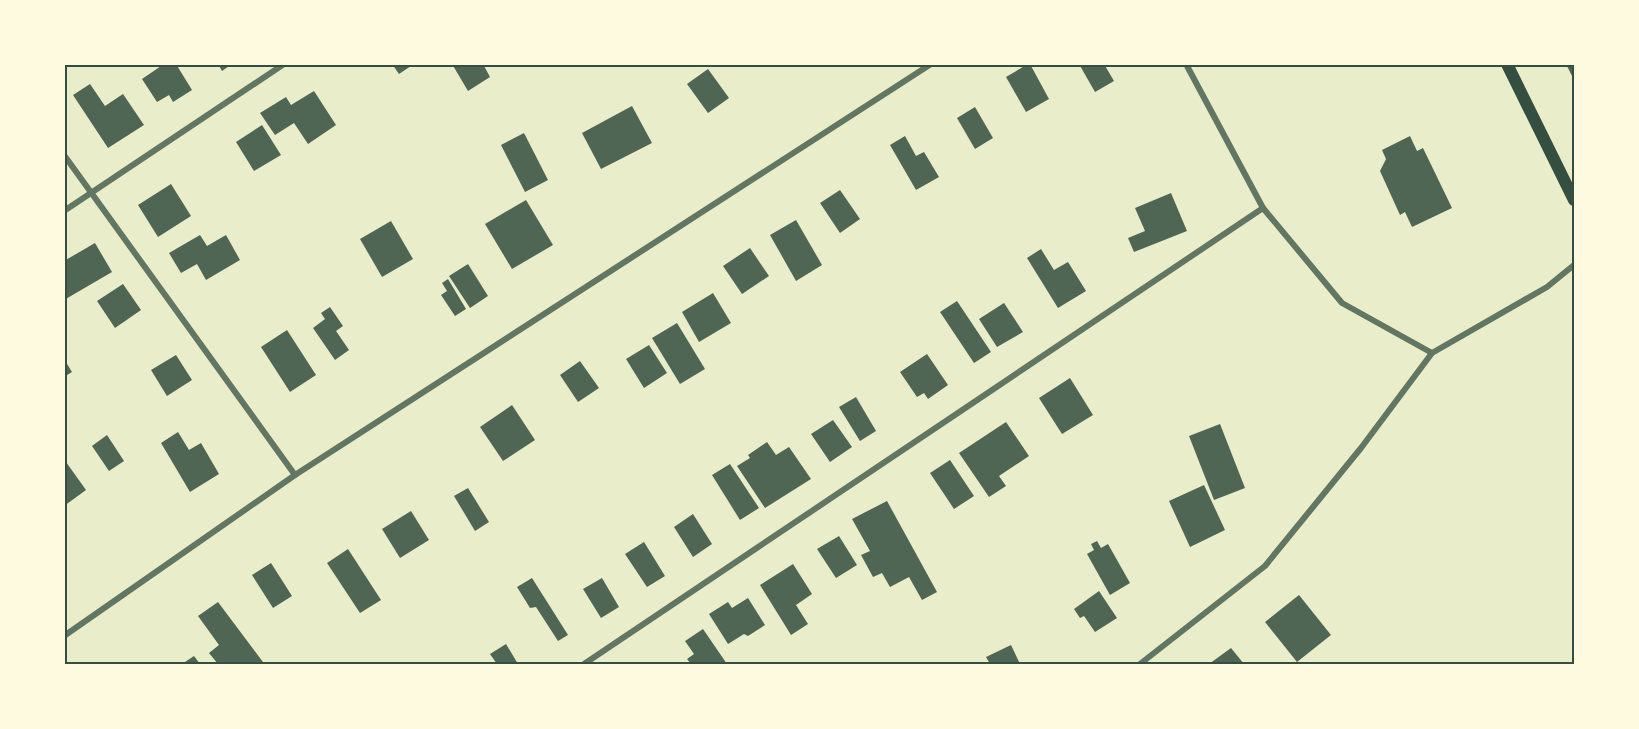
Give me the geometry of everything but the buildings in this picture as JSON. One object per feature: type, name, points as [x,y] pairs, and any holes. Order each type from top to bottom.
[{"type":"main road","points":[[1507,64],[1575,200]]},
{"type":"street","points":[[64,211],[284,64]]},
{"type":"street","points":[[64,636],[295,475],[931,64]]},
{"type":"street","points":[[1186,64],[1263,208],[1342,303],[1432,352]]},
{"type":"street","points":[[64,155],[295,475]]},
{"type":"street","points":[[584,664],[1263,208]]},
{"type":"street","points":[[1140,664],[1265,566],[1362,448],[1432,352],[1547,287],[1575,265]]}]
